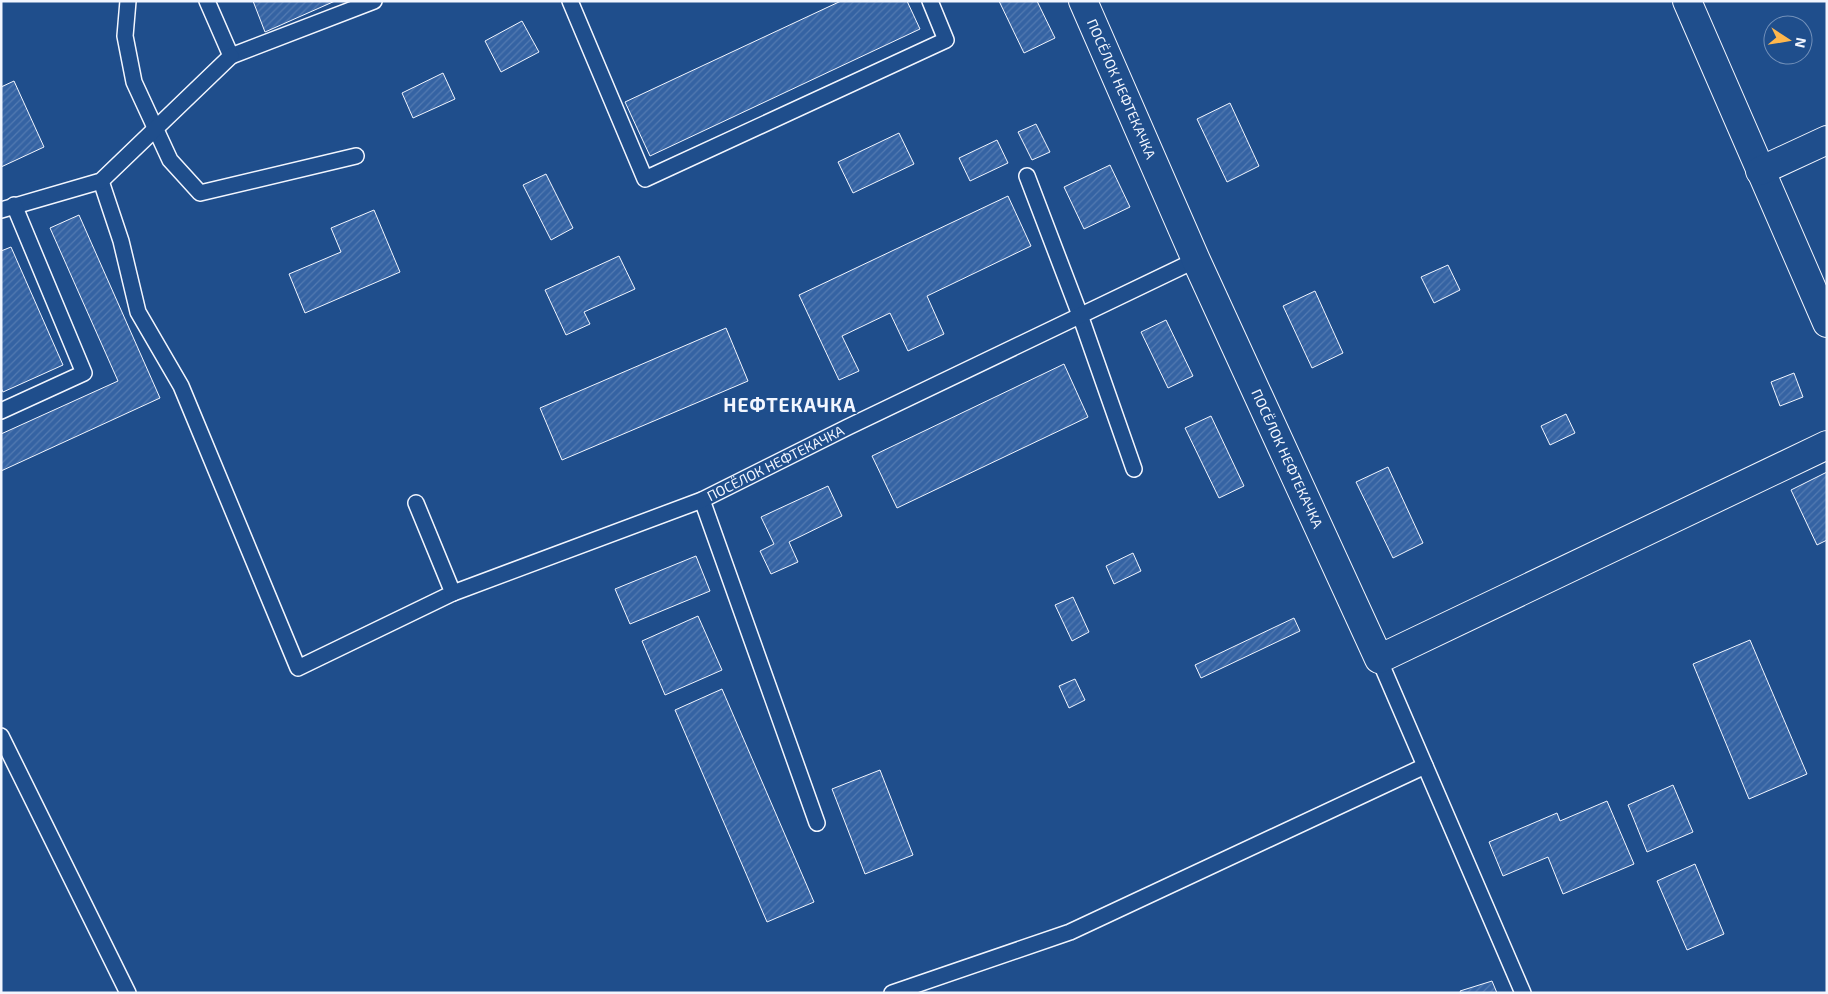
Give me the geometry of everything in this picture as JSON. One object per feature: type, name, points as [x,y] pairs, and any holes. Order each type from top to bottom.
[{"type":"street","name":"ПОСЁЛОК НЕФТЕКАЧКА","points":[[1083,1],[1196,260],[1379,659]]},
{"type":"street","points":[[1687,1],[1827,323]]},
{"type":"street","points":[[1760,171],[1827,140]]},
{"type":"street","points":[[1379,659],[1827,445]]},
{"type":"lane","points":[[128,1],[125,36],[134,82],[170,160],[200,193],[356,156]]},
{"type":"lane","points":[[207,1],[231,56]]},
{"type":"lane","points":[[1,411],[84,372],[7,207],[101,181],[231,56],[374,1]]},
{"type":"lane","points":[[570,1],[645,179],[946,40],[930,1]]},
{"type":"lane","points":[[1027,176],[1080,315],[1134,469]]},
{"type":"lane","name":"ПОСЁЛОК НЕФТЕКАЧКА","points":[[101,181],[121,241],[138,312],[181,386],[298,668],[453,593],[702,500],[857,422],[1196,260]]},
{"type":"lane","points":[[702,500],[817,823]]},
{"type":"lane","points":[[416,503],[453,593]]},
{"type":"lane","points":[[1379,659],[1523,993]]},
{"type":"lane","points":[[1,736],[128,993]]},
{"type":"lane","points":[[892,993],[1070,932],[1425,766]]},
{"type":"building","points":[[253,1],[335,1],[265,32]]},
{"type":"building","points":[[841,1],[907,1],[920,29],[650,156],[625,102]]},
{"type":"building","points":[[999,1],[1037,1],[1055,38],[1024,53]]},
{"type":"building","points":[[522,21],[539,52],[501,72],[485,41]]},
{"type":"building","points":[[443,73],[455,99],[413,118],[402,93]]},
{"type":"building","points":[[14,81],[44,147],[1,167],[1,87]]},
{"type":"building","points":[[1230,103],[1259,166],[1227,182],[1197,119]]},
{"type":"building","points":[[1036,124],[1050,152],[1032,160],[1018,132]]},
{"type":"building","points":[[899,133],[914,164],[853,193],[838,162]]},
{"type":"building","points":[[997,140],[1008,163],[970,181],[959,158]]},
{"type":"building","points":[[1110,165],[1130,207],[1084,229],[1064,187]]},
{"type":"building","points":[[546,174],[573,228],[551,240],[523,185]]},
{"type":"building","points":[[1008,196],[1031,246],[927,296],[944,334],[908,351],[890,313],[842,336],[859,371],[839,380],[799,295]]},
{"type":"building","points":[[374,210],[400,272],[305,313],[289,274],[341,252],[331,228]]},
{"type":"building","points":[[79,215],[160,398],[1,471],[1,434],[118,381],[50,228]]},
{"type":"building","points":[[11,247],[63,365],[3,392],[1,388],[1,251]]},
{"type":"building","points":[[619,256],[635,289],[584,312],[590,324],[566,335],[545,290]]},
{"type":"building","points":[[1448,265],[1460,290],[1434,303],[1421,277]]},
{"type":"building","points":[[1315,291],[1343,353],[1312,368],[1283,306]]},
{"type":"building","points":[[1166,320],[1193,376],[1168,388],[1141,332]]},
{"type":"building","points":[[726,328],[748,381],[562,460],[540,408]]},
{"type":"building","points":[[1064,364],[1088,417],[897,508],[872,456]]},
{"type":"building","points":[[1794,373],[1803,397],[1780,406],[1771,382]]},
{"type":"building","points":[[1566,414],[1575,433],[1550,445],[1541,426]]},
{"type":"building","points":[[1211,416],[1244,486],[1219,498],[1185,428]]},
{"type":"building","points":[[1388,467],[1423,543],[1393,558],[1356,482]]},
{"type":"building","points":[[1827,472],[1827,540],[1817,545],[1791,490]]},
{"type":"building","points":[[828,486],[842,516],[789,542],[798,562],[771,574],[760,551],[774,544],[761,517]]},
{"type":"building","points":[[1133,553],[1141,571],[1114,584],[1106,566]]},
{"type":"building","points":[[696,556],[710,591],[630,624],[615,589]]},
{"type":"building","points":[[1073,597],[1089,632],[1072,641],[1055,605]]},
{"type":"building","points":[[698,616],[722,670],[665,695],[642,641]]},
{"type":"building","points":[[1294,618],[1300,631],[1201,678],[1195,665]]},
{"type":"building","points":[[1750,640],[1807,774],[1749,799],[1693,664]]},
{"type":"building","points":[[1075,679],[1085,700],[1069,708],[1059,686]]},
{"type":"building","points":[[722,689],[814,902],[767,922],[675,710]]},
{"type":"building","points":[[880,770],[913,855],[865,874],[832,789]]},
{"type":"building","points":[[1673,785],[1693,832],[1647,852],[1628,805]]},
{"type":"building","points":[[1607,801],[1634,864],[1563,894],[1548,857],[1503,876],[1489,842],[1557,813],[1560,821]]},
{"type":"building","points":[[1695,864],[1724,934],[1687,950],[1657,881]]},
{"type":"building","points":[[1492,981],[1497,993],[1461,993],[1460,991]]},
{"type":"district","name":"НЕФТЕКАЧКА","points":[[790,405]]}]
